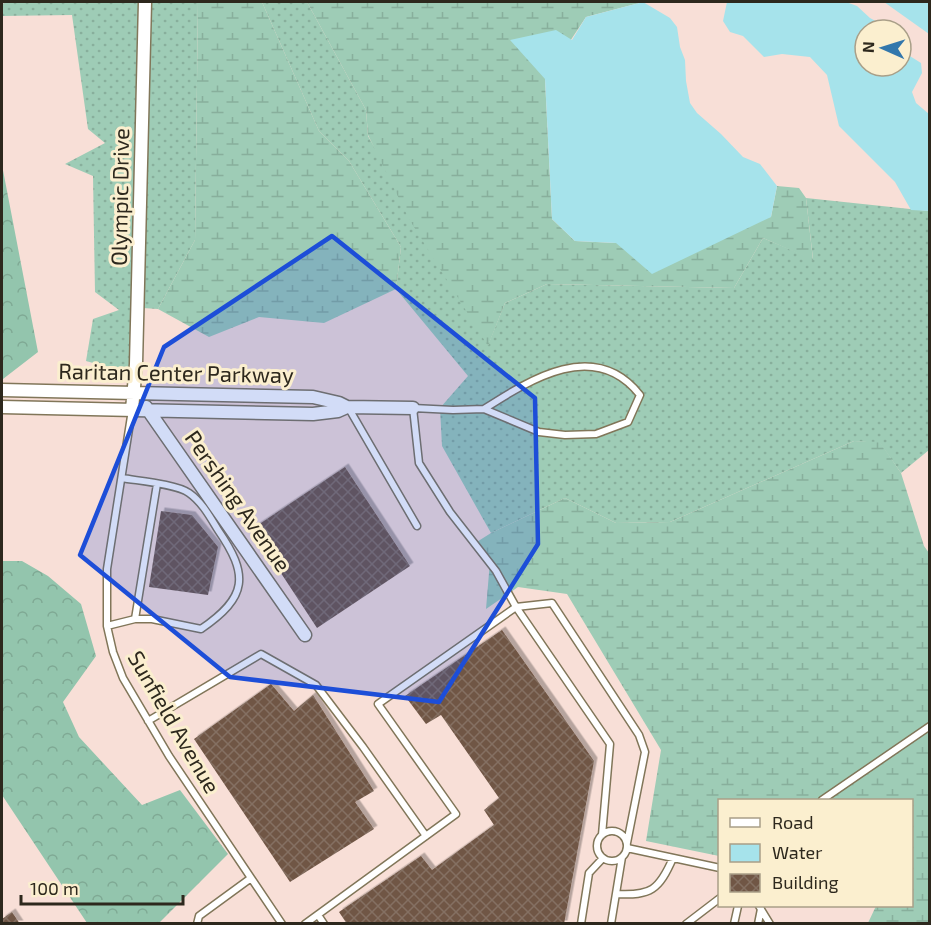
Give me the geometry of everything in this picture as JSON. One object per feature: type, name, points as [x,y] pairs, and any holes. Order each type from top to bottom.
[{"type":"street","name":"Olympic Drive","points":[[132,410],[146,2]]},
{"type":"street","name":"Raritan Center Parkway","points":[[2,390],[313,397],[339,402],[348,407]]},
{"type":"street","name":"Pershing Avenue","points":[[134,393],[150,411],[305,635]]},
{"type":"street","name":"Raritan Center Parkway","points":[[2,407],[313,414],[338,411],[348,407],[413,408]]},
{"type":"lane","points":[[484,409],[546,373],[575,366],[609,370],[629,381],[640,395],[628,422],[596,434],[565,435],[539,432],[484,409],[413,408],[419,463],[450,512],[496,572],[516,607],[610,744],[602,835],[597,846],[603,858],[613,861],[622,857]]},
{"type":"lane","points":[[348,407],[417,526]]},
{"type":"lane","name":"Sunfield Avenue","points":[[132,410],[107,569],[107,626],[113,652],[123,678],[180,774],[282,924]]},
{"type":"lane","points":[[107,626],[135,619],[152,619],[201,628],[218,617],[237,594],[240,575],[233,552],[199,501],[188,492],[122,478]]},
{"type":"lane","points":[[135,619],[157,484]]},
{"type":"lane","points":[[305,924],[456,814],[378,704],[516,607],[552,603],[639,735],[645,752],[627,845],[622,857],[611,924]]},
{"type":"lane","points":[[148,721],[261,654],[316,685],[426,836]]},
{"type":"lane","points":[[825,799],[930,726]]},
{"type":"lane","points":[[602,835],[607,832],[617,832],[625,838],[627,845]]},
{"type":"lane","points":[[627,845],[718,868]]},
{"type":"lane","points":[[581,924],[589,873],[603,858]]},
{"type":"lane","points":[[616,894],[646,893],[660,883],[673,858]]},
{"type":"lane","points":[[197,924],[199,916],[251,878]]},
{"type":"lane","points":[[686,924],[718,899]]},
{"type":"lane","points":[[734,924],[738,907]]},
{"type":"lane","points":[[758,924],[760,907]]},
{"type":"lane","points":[[760,907],[770,924]]},
{"type":"lane","points":[[699,924],[701,912]]},
{"type":"lane","points":[[318,915],[324,924]]},
{"type":"highlighted area","points":[[332,236],[535,398],[538,544],[439,702],[230,677],[80,555],[164,347]]},
{"type":"shaded area","points":[[2,2],[929,2],[929,923],[2,923]]},
{"type":"green space","points":[[8,2],[198,2],[195,240],[158,309],[143,308],[139,376],[86,361],[93,319],[119,310],[95,292],[93,176],[65,164],[105,143],[88,129],[72,15],[2,16],[2,4]]},
{"type":"green space","points":[[198,2],[262,2],[319,131],[349,161],[401,247],[396,289],[324,323],[259,317],[209,337],[158,309],[195,240]]},
{"type":"green space","points":[[262,2],[307,2],[366,110],[368,136],[488,345],[505,303],[547,284],[734,288],[763,238],[813,259],[806,198],[929,211],[929,450],[901,473],[880,443],[854,441],[670,522],[616,523],[565,498],[491,533],[442,446],[440,408],[468,376],[396,289],[401,247],[349,161],[319,131]]},
{"type":"green space","points":[[307,2],[643,2],[586,17],[545,79],[552,219],[575,241],[616,243],[771,217],[777,186],[799,188],[806,198],[813,260],[763,238],[734,288],[547,284],[505,303],[488,346],[409,219],[368,135],[366,110]]},
{"type":"green space","points":[[2,165],[38,352],[3,379],[2,379]]},
{"type":"green space","points":[[854,441],[880,442],[901,473],[924,546],[929,553],[929,923],[868,923],[876,907],[913,907],[913,799],[718,799],[718,856],[646,841],[661,750],[567,594],[518,587],[486,609],[490,561],[472,545],[491,533],[565,498],[616,523],[670,522]]},
{"type":"green space","points":[[2,561],[22,561],[48,576],[81,604],[96,656],[63,702],[79,737],[142,805],[180,790],[228,854],[159,923],[87,923],[2,795]]},
{"type":"water","points":[[643,2],[670,18],[677,27],[685,60],[690,103],[697,113],[743,157],[760,164],[777,186],[771,217],[652,274],[616,243],[575,241],[552,219],[545,79],[510,40],[556,30],[572,40],[586,17]]},
{"type":"water","points":[[727,2],[846,2],[857,6],[870,18],[853,18],[853,78],[913,78],[913,58],[921,63],[922,73],[912,92],[916,103],[929,114],[929,211],[911,210],[895,182],[839,126],[827,75],[810,57],[782,54],[764,57],[743,36],[730,32],[723,21]]},
{"type":"water","points":[[884,2],[929,2],[929,34],[913,23],[913,18],[906,18]]},
{"type":"building","points":[[345,467],[410,566],[317,628],[252,529]]},
{"type":"building","points":[[161,511],[192,515],[218,547],[208,595],[149,587]]},
{"type":"building","points":[[502,630],[594,761],[564,924],[347,924],[339,912],[421,856],[432,870],[494,825],[484,810],[499,798],[441,715],[426,724],[405,696]]},
{"type":"building","points":[[271,684],[294,711],[313,695],[374,791],[355,802],[374,829],[290,882],[194,739]]},
{"type":"building","points":[[12,912],[20,924],[2,924],[2,919]]}]
